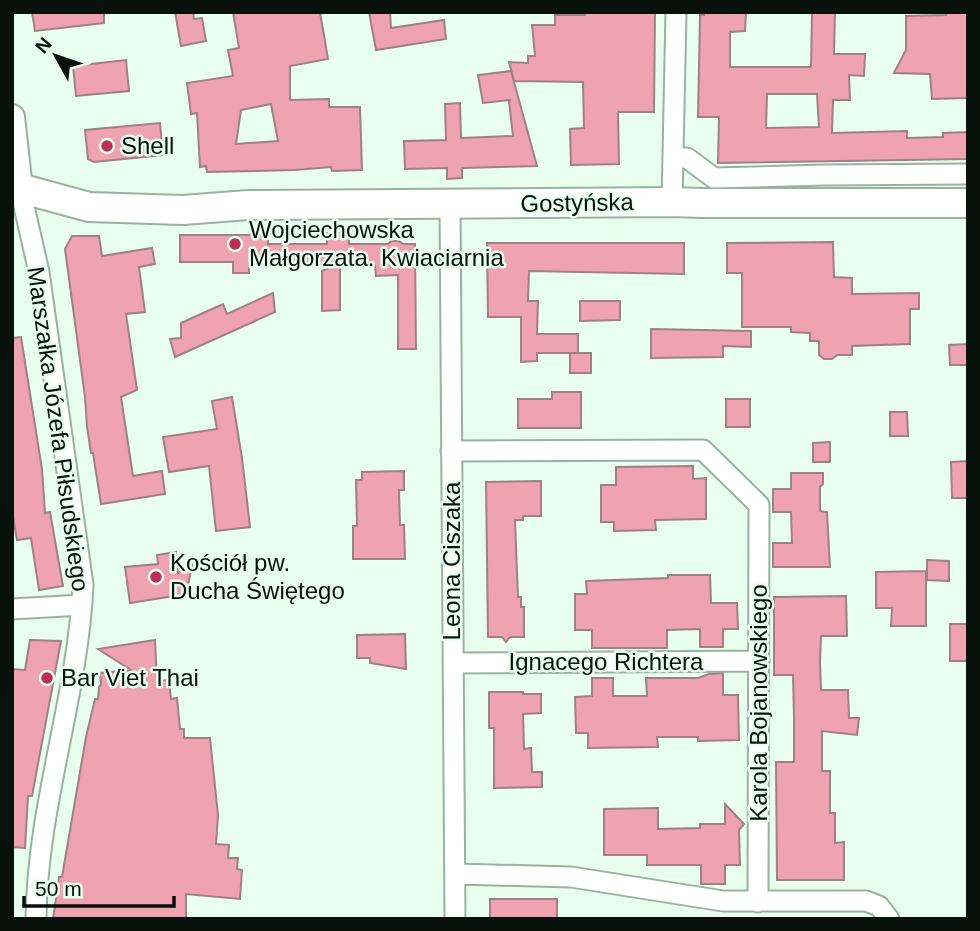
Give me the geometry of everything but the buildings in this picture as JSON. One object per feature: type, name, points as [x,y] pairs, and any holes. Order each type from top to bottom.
[{"type":"main road","name":"Gostyńska","points":[[16,187],[89,207],[183,210],[248,205],[968,203]]},
{"type":"street","points":[[672,202],[676,12]]},
{"type":"street","points":[[12,117],[16,187]]},
{"type":"street","points":[[673,158],[687,158],[714,178],[824,174],[968,174]]},
{"type":"street","name":"Marszałka Józefa Piłsudskiego","points":[[16,187],[39,272],[83,585],[76,649],[43,834],[36,919]]},
{"type":"street","name":"Leona Ciszaka","points":[[450,204],[455,919]]},
{"type":"street","name":"Karola Bojanowskiego","points":[[451,451],[703,450],[759,505],[758,902]]},
{"type":"street","points":[[12,609],[82,604]]},
{"type":"street","name":"Ignacego Richtera","points":[[453,663],[760,661]]},
{"type":"street","points":[[455,874],[571,877],[723,901],[866,901],[879,906],[889,919]]},
{"type":"place","name":"Shell","points":[[107,146]]},
{"type":"place","name":"Wojciechowska Małgorzata. Kwiaciarnia","points":[[235,244]]},
{"type":"place","name":"Kościół pw. Ducha Świętego","points":[[156,577]]},
{"type":"place","name":"Bar Viet Thai","points":[[47,678]]}]
